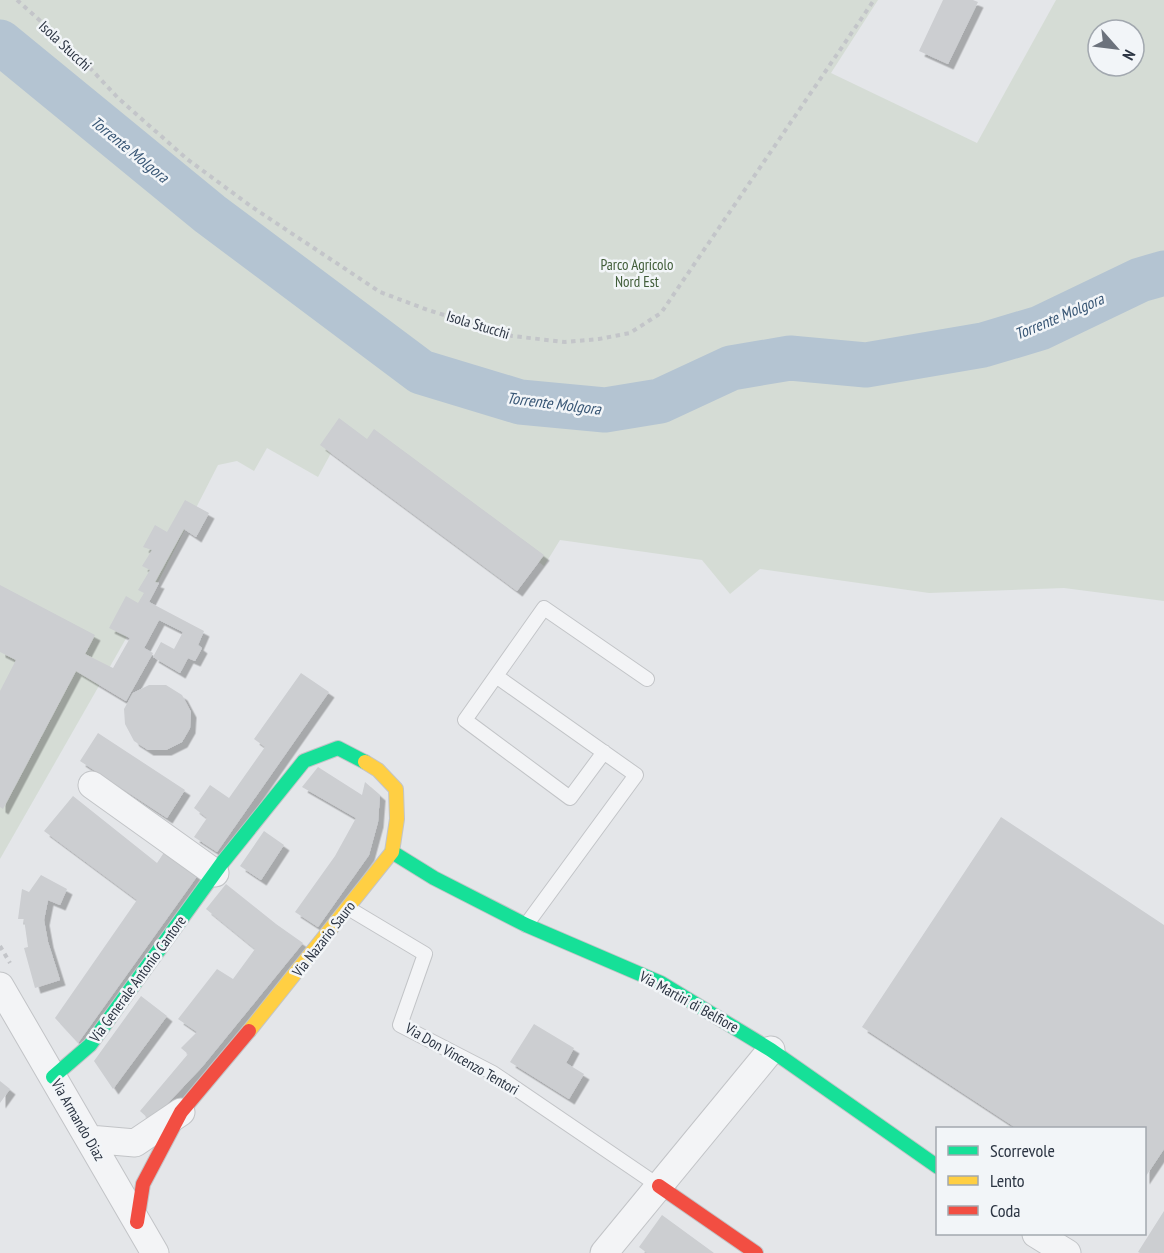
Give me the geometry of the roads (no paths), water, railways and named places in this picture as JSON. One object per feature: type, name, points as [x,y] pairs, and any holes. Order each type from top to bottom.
[{"type":"street","name":"Via Generale Antonio Cantore","points":[[53,1077],[90,1046],[215,873],[304,761],[338,748],[357,756]]},
{"type":"street","name":"Via Nazario Sauro","points":[[137,1222],[143,1184],[182,1112],[300,969],[392,852],[397,819],[396,789],[378,770],[357,756]]},
{"type":"street","points":[[92,784],[215,873]]},
{"type":"street","name":"Via Martiri di Belfiore","points":[[392,852],[434,878],[526,925],[661,983],[771,1050],[936,1166]]},
{"type":"street","name":"Via Armando Diaz","points":[[0,986],[155,1253]]},
{"type":"street","points":[[604,1253],[771,1050]]},
{"type":"street","name":"Via Nazario Sauro","points":[[89,1139],[135,1143],[182,1112]]},
{"type":"street","name":"Via Don Vincenzo Tentori","points":[[659,1186],[756,1253]]},
{"type":"street","points":[[1039,1235],[1067,1253]]},
{"type":"lane","points":[[604,752],[570,798],[465,720],[544,608],[647,679]]},
{"type":"lane","points":[[496,676],[636,776],[526,925]]},
{"type":"lane","name":"Via Don Vincenzo Tentori","points":[[348,908],[425,954],[400,1025],[494,1073],[659,1186]]},
{"type":"waterway","name":"Torrente Molgora","points":[[0,42],[210,214],[421,372],[520,402],[605,410],[660,401],[731,368],[790,358],[866,365],[983,345],[1040,328],[1140,280],[1164,273]]},
{"type":"park label","name":"Parco Agricolo Nord Est","points":[[637,274]]}]
